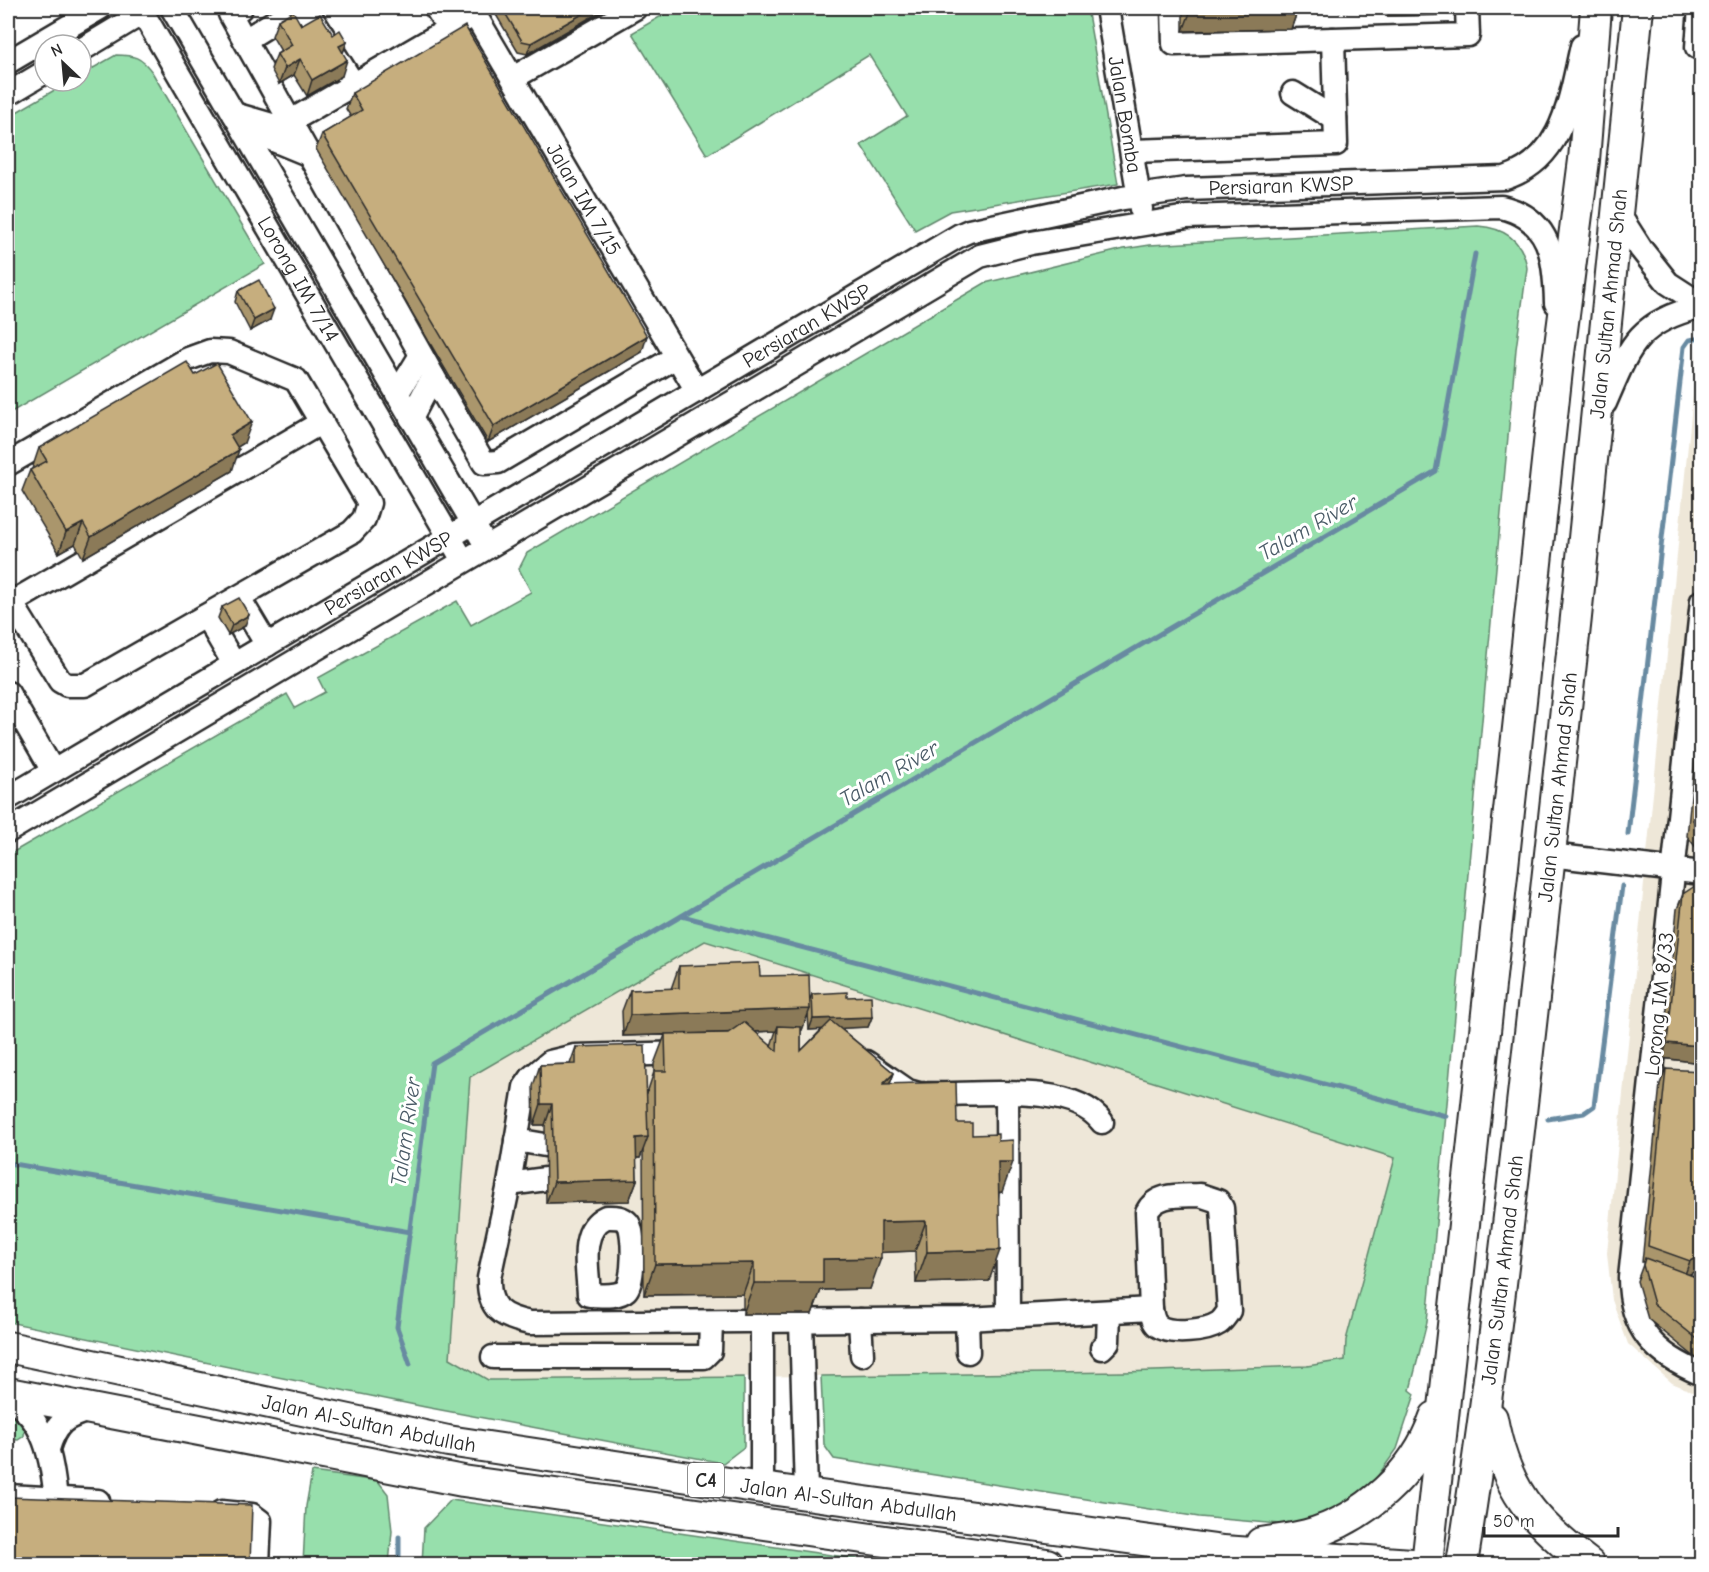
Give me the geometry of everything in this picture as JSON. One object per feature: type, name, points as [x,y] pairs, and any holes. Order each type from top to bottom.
[{"type":"main road","name":"Jalan Sultan Ahmad Shah","points":[[1427,1564],[1558,361],[1584,160],[1596,8]]},
{"type":"main road","name":"Jalan Sultan Ahmad Shah","points":[[1462,1564],[1489,1400],[1599,417],[1638,8]]},
{"type":"main road","points":[[1592,68],[1598,86],[1610,91],[1618,90],[1631,78]]},
{"type":"main road","points":[[1584,160],[1600,149],[1612,148],[1625,163]]},
{"type":"main road","name":"Jalan Al-Sultan Abdullah","points":[[8,1347],[448,1441],[762,1488],[806,1492],[1223,1551],[1412,1564]]},
{"type":"main road","points":[[1223,1551],[1306,1535],[1346,1520],[1380,1496],[1409,1466],[1431,1430],[1445,1389]]},
{"type":"main road","name":"Jalan Al-Sultan Abdullah","points":[[8,1394],[463,1481],[1047,1564]]},
{"type":"main road","points":[[1489,1400],[1498,1449],[1518,1495],[1549,1534],[1589,1564]]},
{"type":"street","points":[[8,62],[100,8]]},
{"type":"street","points":[[93,42],[136,15],[160,17],[170,8]]},
{"type":"street","name":"Lorong IM 7/14","points":[[170,8],[238,120],[487,547]]},
{"type":"street","points":[[241,8],[230,14],[481,460],[492,464],[676,357]]},
{"type":"street","points":[[436,8],[449,29]]},
{"type":"street","points":[[513,78],[635,8]]},
{"type":"street","name":"Jalan Bomba","points":[[1107,8],[1143,222]]},
{"type":"street","points":[[1173,8],[1174,44],[1468,35],[1467,8]]},
{"type":"street","name":"Persiaran KWSP","points":[[8,798],[969,231],[1139,196],[1186,189],[1494,180],[1515,175],[1545,153],[1561,128],[1591,8]]},
{"type":"street","points":[[1697,47],[1700,8]]},
{"type":"street","points":[[245,40],[292,11],[306,9],[311,13],[354,85]]},
{"type":"street","points":[[238,120],[284,125],[449,29],[473,11]]},
{"type":"street","name":"Jalan IM 7/15","points":[[473,11],[697,391]]},
{"type":"street","name":"Lorong IM 7/14","points":[[136,15],[464,561]]},
{"type":"street","points":[[1132,151],[1336,144],[1333,39]]},
{"type":"street","points":[[8,94],[33,79]]},
{"type":"street","points":[[1293,93],[1335,118]]},
{"type":"street","points":[[238,120],[310,154]]},
{"type":"street","name":"Persiaran KWSP","points":[[8,831],[487,547],[688,431],[980,256],[1143,222],[1217,215],[1489,206],[1513,210],[1531,219],[1544,235],[1551,252],[1556,283],[1558,361]]},
{"type":"street","points":[[1618,213],[1641,249],[1668,283],[1701,305]]},
{"type":"street","points":[[1599,417],[1627,351],[1645,331],[1673,313],[1701,305]]},
{"type":"street","points":[[8,464],[188,358],[210,351],[229,352],[296,380],[368,496],[368,513],[352,532],[95,681],[76,686],[67,685],[54,674],[9,600],[322,422]]},
{"type":"street","points":[[397,394],[421,355]]},
{"type":"street","points":[[411,418],[433,376]]},
{"type":"street","points":[[673,406],[688,431]]},
{"type":"street","points":[[239,598],[267,645]]},
{"type":"street","name":"Lorong IM 8/33","points":[[1701,601],[1698,660],[1673,870],[1661,1076],[1641,1267],[1630,1296],[1638,1325],[1661,1350],[1701,1374]]},
{"type":"street","points":[[206,616],[234,664]]},
{"type":"street","points":[[8,693],[52,771]]},
{"type":"street","points":[[77,756],[91,781]]},
{"type":"street","points":[[1550,855],[1701,873]]},
{"type":"street","points":[[845,1051],[908,1091],[919,1094],[1054,1096],[1086,1107],[1102,1122]]},
{"type":"street","points":[[710,1053],[574,1056],[549,1062],[525,1087],[509,1184],[489,1278],[488,1294],[501,1314],[514,1320],[554,1324],[711,1323],[967,1319],[1151,1309]]},
{"type":"street","points":[[1007,1094],[1008,1317]]},
{"type":"street","points":[[516,1140],[544,1145]]},
{"type":"street","points":[[509,1184],[546,1179]]},
{"type":"street","points":[[1200,1195],[1218,1201],[1222,1208],[1229,1311],[1222,1321],[1213,1326],[1172,1330],[1158,1327],[1153,1320],[1151,1309],[1147,1212],[1151,1204],[1163,1197],[1200,1195]]},
{"type":"street","points":[[589,1295],[590,1322]]},
{"type":"street","points":[[1102,1348],[1108,1342],[1109,1311]]},
{"type":"street","points":[[967,1319],[968,1352]]},
{"type":"street","points":[[860,1320],[862,1354]]},
{"type":"street","points":[[801,1321],[806,1492]]},
{"type":"street","points":[[762,1322],[762,1488]]},
{"type":"street","points":[[493,1358],[704,1357],[710,1351],[711,1323]]},
{"type":"street","points":[[554,1324],[554,1357]]},
{"type":"street","points":[[8,1398],[20,1405],[38,1424],[48,1449],[56,1498]]},
{"type":"street","points":[[48,1449],[54,1429],[71,1416],[92,1409]]},
{"type":"street","points":[[8,1496],[114,1503]]},
{"type":"street","points":[[195,1510],[252,1515],[260,1521],[258,1564]]},
{"type":"shaded area","points":[[1701,315],[1701,1395],[1672,1383],[1628,1344],[1612,1300],[1607,1253]]},
{"type":"shaded area","points":[[705,941],[1395,1158],[1346,1340],[1345,1360],[1307,1366],[1123,1372],[488,1380],[450,1358],[470,1077]]},
{"type":"green space","points":[[675,8],[1087,8],[1118,184],[950,211],[915,230],[861,145],[907,116],[869,55],[707,155],[632,33]]},
{"type":"green space","points":[[116,55],[137,58],[152,72],[265,264],[8,414],[8,117],[49,93],[93,93],[93,68]]},
{"type":"green space","points":[[1478,226],[1496,229],[1511,237],[1521,250],[1527,268],[1516,349],[1427,1322],[1410,1390],[1415,1394],[1397,1449],[1367,1491],[1340,1510],[1292,1525],[1199,1517],[834,1459],[824,1445],[821,1376],[1123,1372],[1307,1366],[1345,1360],[1346,1340],[1395,1158],[705,941],[470,1077],[450,1358],[488,1380],[744,1377],[744,1447],[723,1463],[425,1407],[8,1322],[8,855],[287,694],[295,708],[325,692],[318,678],[457,601],[471,625],[531,592],[519,569],[527,553],[985,283],[1124,249],[1150,245]]},
{"type":"green space","points":[[8,1414],[15,1416],[25,1424],[24,1436],[18,1440],[8,1439]]},
{"type":"green space","points":[[312,1472],[378,1481],[388,1494],[392,1531],[389,1564],[303,1564],[306,1506]]},
{"type":"green space","points":[[451,1500],[893,1564],[422,1564],[424,1528]]},
{"type":"building","points":[[502,8],[593,8],[531,43],[522,41]]},
{"type":"building","points":[[1191,8],[1298,8],[1191,10]]},
{"type":"building","points":[[293,11],[301,25],[320,14],[333,35],[340,30],[347,42],[339,46],[347,60],[312,80],[300,59],[285,68],[277,54],[292,45],[278,20]]},
{"type":"building","points":[[465,26],[647,336],[494,426],[322,134],[362,110],[352,93]]},
{"type":"building","points":[[259,280],[274,309],[254,320],[238,291]]},
{"type":"building","points":[[187,362],[195,375],[217,363],[252,422],[230,435],[239,450],[91,537],[83,523],[66,532],[30,470],[47,461],[39,448]]},
{"type":"building","points":[[239,598],[249,615],[232,625],[222,607]]},
{"type":"building","points":[[1701,737],[1701,831],[1693,820]]},
{"type":"building","points":[[1698,884],[1701,885],[1701,1046],[1667,1043],[1683,894]]},
{"type":"building","points":[[759,963],[760,976],[809,975],[810,1009],[630,1015],[630,990],[679,988],[679,966]]},
{"type":"building","points":[[847,992],[847,997],[871,996],[872,1017],[813,1019],[812,994]]},
{"type":"building","points":[[831,1021],[894,1073],[883,1084],[956,1082],[957,1123],[972,1123],[972,1135],[998,1134],[998,1141],[1013,1140],[1013,1162],[998,1162],[1000,1250],[927,1252],[926,1221],[881,1222],[881,1258],[823,1259],[823,1283],[754,1283],[754,1263],[655,1264],[654,1071],[666,1071],[665,1034],[728,1033],[744,1022],[777,1051],[778,1026],[801,1027],[801,1051]]},
{"type":"building","points":[[645,1045],[648,1137],[636,1138],[637,1180],[554,1182],[552,1104],[541,1104],[540,1065],[576,1064],[576,1047]]},
{"type":"building","points":[[1666,1069],[1701,1071],[1701,1255],[1690,1261],[1648,1246]]},
{"type":"building","points":[[1645,1258],[1701,1279],[1701,1342],[1654,1304],[1643,1265]]},
{"type":"building","points":[[8,1497],[252,1505],[250,1564],[8,1564]]},
{"type":"waterway","name":"Talam River","points":[[410,1364],[397,1327],[432,1063],[1436,471],[1475,254]]},
{"type":"waterway","points":[[1628,834],[1684,347],[1689,340],[1702,338]]},
{"type":"waterway","points":[[1548,1119],[1584,1113],[1594,1106],[1622,886]]},
{"type":"waterway","points":[[682,916],[1446,1116]]},
{"type":"waterway","points":[[8,1163],[410,1232]]},
{"type":"waterway","points":[[399,1537],[399,1564]]}]
